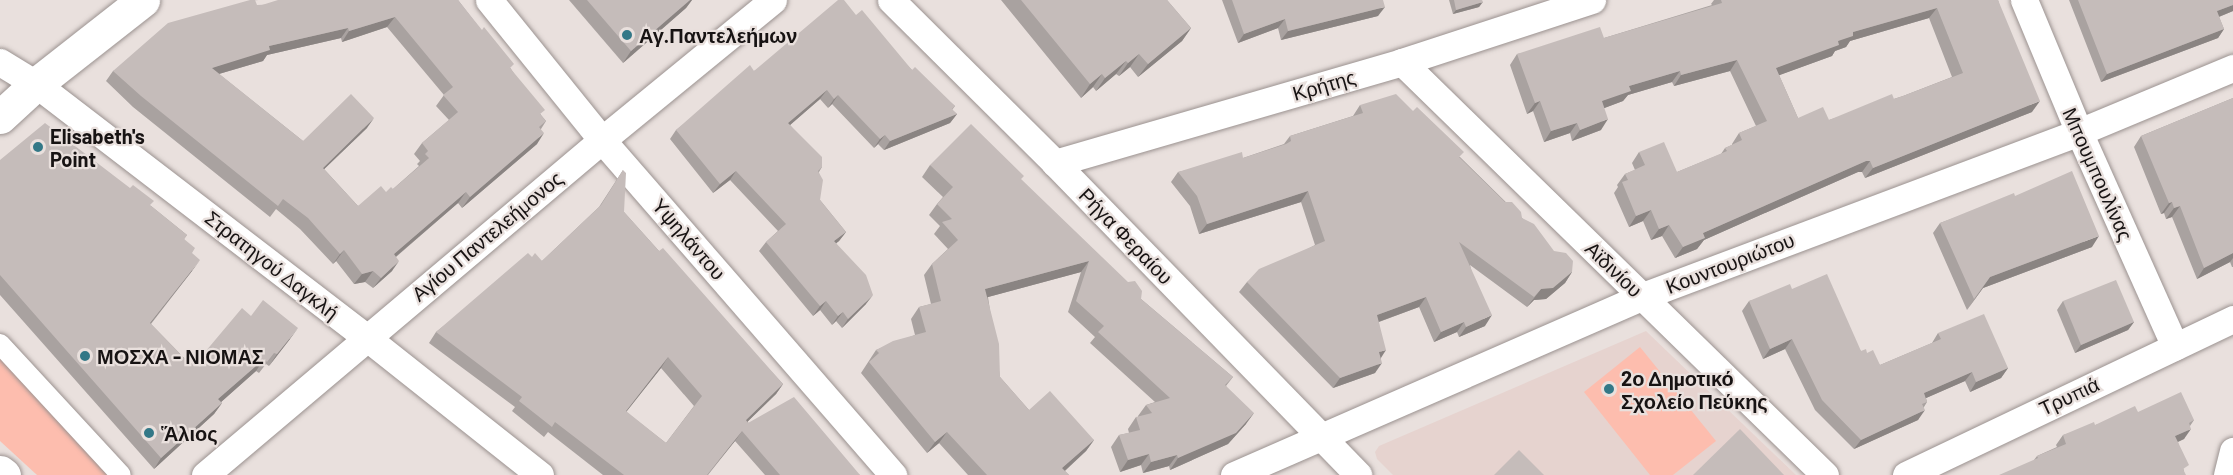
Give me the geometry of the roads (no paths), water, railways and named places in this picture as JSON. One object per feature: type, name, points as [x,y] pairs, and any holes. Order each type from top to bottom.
[{"type":"street","points":[[0,117],[36,84],[143,0]]},
{"type":"street","name":"Υψηλάντου","points":[[489,0],[602,140],[893,475]]},
{"type":"street","name":"Αγίου Παντελεήμονος","points":[[205,475],[602,140],[772,0]]},
{"type":"street","name":"Ρήγα Φεραίου","points":[[891,0],[1055,163],[1358,475]]},
{"type":"street","name":"Κρήτης","points":[[1055,163],[1402,62],[1592,0]]},
{"type":"street","name":"Μπουμπουλίνας","points":[[2024,0],[2079,132],[2175,347]]},
{"type":"street","name":"Στρατηγού Δαγκλή","points":[[0,62],[36,84],[540,475]]},
{"type":"street","name":"Αϊδινίου","points":[[1402,62],[1825,475]]},
{"type":"street","name":"Κουντουριώτου","points":[[1234,475],[1642,296],[2079,132],[2233,68]]},
{"type":"street","name":"Τρυπιά","points":[[1906,475],[2233,319]]},
{"type":"street","points":[[0,345],[121,475]]},
{"type":"street","points":[[2227,475],[2233,452]]},
{"type":"street","points":[[0,471],[4,475]]},
{"type":"place","name":"Αγ.Παντελεήμων","points":[[627,35]]},
{"type":"place","name":"Elisabeth's Point","points":[[38,147]]},
{"type":"place","name":"ΜΟΣΧΑ - ΝΙΟΜΑΣ","points":[[85,356]]},
{"type":"place","name":"2ο Δημοτικό Σχολείο Πεύκης","points":[[1609,389]]},
{"type":"place","name":"Ἅλιος","points":[[149,433]]}]
